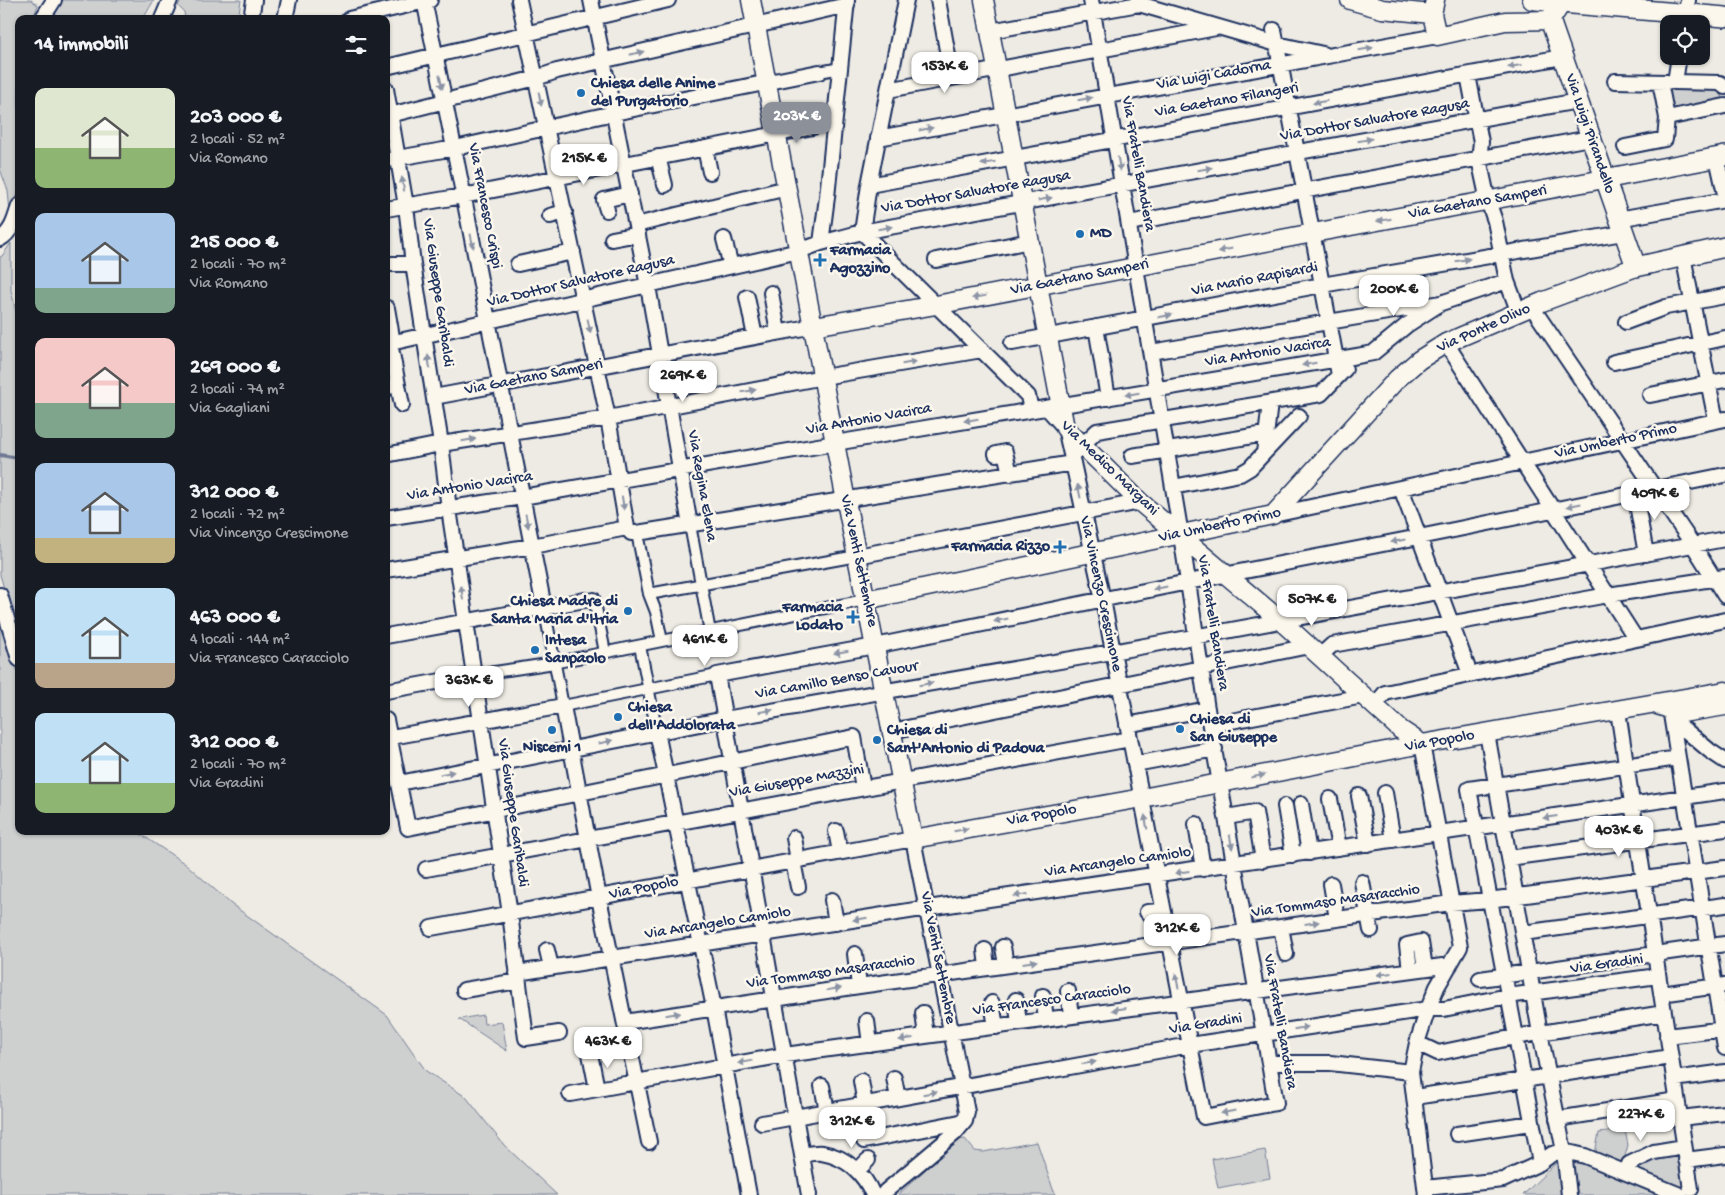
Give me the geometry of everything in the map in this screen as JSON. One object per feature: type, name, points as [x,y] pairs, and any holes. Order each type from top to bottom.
[{"type":"main road","points":[[1550,20],[1562,2],[1725,17]]},
{"type":"main road","name":"Via Luigi Pirandello","points":[[1550,20],[1636,267]]},
{"type":"main road","name":"Via Gaetano Samperi","points":[[1604,179],[1721,157]]},
{"type":"main road","name":"Via Ponte Olivo","points":[[1636,267],[1725,247]]},
{"type":"street","points":[[45,15],[54,0]]},
{"type":"street","points":[[164,15],[170,0]]},
{"type":"street","points":[[252,15],[254,0]]},
{"type":"street","points":[[286,15],[289,0]]},
{"type":"street","points":[[361,15],[426,0]]},
{"type":"street","name":"Via Francesco Crispi","points":[[426,0],[463,196],[512,433],[561,708]]},
{"type":"street","points":[[519,0],[545,128],[598,366],[619,480],[649,594],[656,612],[661,637]]},
{"type":"street","name":"Via Regina Elena","points":[[591,0],[625,164],[701,585],[711,628]]},
{"type":"street","points":[[390,66],[668,0]]},
{"type":"street","name":"Via Venti Settembre","points":[[751,0],[814,326],[834,443],[963,1087],[967,1112],[965,1121]]},
{"type":"street","points":[[906,0],[869,185],[862,232],[1028,396],[1032,410]]},
{"type":"street","points":[[938,0],[952,78]]},
{"type":"street","points":[[984,0],[1048,337],[1054,407]]},
{"type":"street","points":[[1350,0],[1382,9],[1434,7],[1438,36]]},
{"type":"street","points":[[1532,0],[1562,2]]},
{"type":"street","points":[[990,31],[1092,6],[1133,2],[1277,44],[1331,55]]},
{"type":"street","points":[[390,116],[557,71],[847,3],[835,123],[820,242]]},
{"type":"street","name":"Via Fratelli Bandiera","points":[[1092,6],[1151,352],[1210,725],[1276,1103]]},
{"type":"street","name":"Via Luigi Cadorna","points":[[878,138],[1438,36],[1506,21],[1550,20]]},
{"type":"street","points":[[888,90],[1219,27]]},
{"type":"street","points":[[1274,30],[1339,375]]},
{"type":"street","name":"Via Gaetano Filangeri","points":[[869,185],[1562,57]]},
{"type":"street","points":[[1675,82],[1678,65]]},
{"type":"street","points":[[392,159],[455,148],[614,113],[841,68]]},
{"type":"street","points":[[1468,75],[1481,142],[1479,159],[1488,201],[1495,221],[1507,281],[1694,545],[1720,578],[1725,596]]},
{"type":"street","points":[[1615,81],[1720,83],[1725,87]]},
{"type":"street","points":[[1624,147],[1666,139],[1667,118],[1660,82]]},
{"type":"street","name":"Via Dottor Salvatore Ragusa","points":[[390,343],[648,286],[799,250],[820,242],[862,232],[1578,102]]},
{"type":"street","points":[[1667,118],[1725,106]]},
{"type":"street","points":[[390,208],[463,196],[835,123]]},
{"type":"street","name":"Via Giuseppe Garibaldi","points":[[390,130],[392,159],[406,206],[413,264],[510,914],[526,1038],[559,1033]]},
{"type":"street","points":[[1129,223],[1590,138]]},
{"type":"street","points":[[705,148],[710,172]]},
{"type":"street","points":[[1721,157],[1725,194]]},
{"type":"street","points":[[658,158],[665,185]]},
{"type":"street","name":"Via Gaetano Samperi","points":[[434,396],[778,332],[936,305],[1604,179]]},
{"type":"street","points":[[612,239],[637,229],[787,188]]},
{"type":"street","points":[[606,210],[604,200],[630,194]]},
{"type":"street","name":"Via Mario Rapisardi","points":[[1012,344],[1501,253],[1725,200]]},
{"type":"street","points":[[550,216],[565,212]]},
{"type":"street","points":[[0,239],[10,230],[15,217]]},
{"type":"street","points":[[724,239],[731,266]]},
{"type":"street","points":[[936,260],[1030,241]]},
{"type":"street","points":[[518,264],[573,252]]},
{"type":"street","points":[[1683,256],[1709,383],[1721,420]]},
{"type":"street","points":[[390,264],[413,264]]},
{"type":"street","name":"Via Ponte Olivo","points":[[1273,515],[1397,378],[1419,360],[1446,342],[1636,267]]},
{"type":"street","points":[[1151,352],[1441,303],[1507,281]]},
{"type":"street","points":[[771,294],[778,332]]},
{"type":"street","points":[[1626,322],[1666,307],[1725,296]]},
{"type":"street","points":[[747,297],[755,337]]},
{"type":"street","name":"Via Antonio Vacirca","points":[[390,517],[522,497],[1373,353],[1407,325],[1441,303]]},
{"type":"street","points":[[1096,327],[1108,398]]},
{"type":"street","points":[[1614,362],[1725,338]]},
{"type":"street","points":[[1446,342],[1636,639]]},
{"type":"street","points":[[390,343],[392,386],[402,405]]},
{"type":"street","points":[[390,454],[441,444],[608,418],[823,377],[982,350]]},
{"type":"street","points":[[390,569],[632,531],[690,525],[1010,474],[1076,455],[1097,431],[1320,394],[1357,356]]},
{"type":"street","points":[[1650,395],[1725,380]]},
{"type":"street","points":[[1264,453],[1270,403]]},
{"type":"street","name":"Via Medico Margani","points":[[1054,407],[1076,455],[1181,535],[1315,651],[1401,730],[1422,744]]},
{"type":"street","points":[[1173,487],[1240,474],[1250,468],[1299,416]]},
{"type":"street","name":"Via Umberto Primo","points":[[474,675],[551,660],[640,646],[661,637],[865,600],[1721,420]]},
{"type":"street","points":[[1132,456],[1265,434]]},
{"type":"street","points":[[996,454],[1005,452],[1010,474]]},
{"type":"street","name":"Via Vincenzo Crescimone","points":[[1076,455],[1083,512],[1103,600],[1162,911],[1182,1001],[1204,1117],[1276,1103]]},
{"type":"street","points":[[390,737],[649,692],[1725,475]]},
{"type":"street","points":[[1401,488],[1470,674]]},
{"type":"street","points":[[1635,493],[1646,554]]},
{"type":"street","points":[[649,594],[1140,502]]},
{"type":"street","name":"Via Camillo Benso Cavour","points":[[394,776],[487,766],[725,718],[1112,652],[1725,539]]},
{"type":"street","points":[[892,731],[1201,668],[1315,651],[1332,645],[1452,623],[1608,595],[1720,578]]},
{"type":"street","points":[[0,595],[15,646]]},
{"type":"street","points":[[390,635],[594,598],[605,652]]},
{"type":"street","points":[[1210,725],[1369,701],[1385,693],[1725,620]]},
{"type":"street","points":[[640,646],[714,1008],[749,1195]]},
{"type":"street","points":[[390,690],[474,675]]},
{"type":"street","points":[[719,677],[732,761],[809,1195]]},
{"type":"street","name":"Via Popolo","points":[[431,928],[1142,798],[1422,744],[1618,711],[1666,709],[1725,691]]},
{"type":"street","name":"Via Popolo","points":[[1666,709],[1682,714],[1725,706]]},
{"type":"street","points":[[561,708],[572,749],[599,898],[650,1142]]},
{"type":"street","name":"Via Giuseppe Mazzini","points":[[426,869],[901,781],[1128,732],[1208,709]]},
{"type":"street","points":[[1666,709],[1710,751],[1725,761]]},
{"type":"street","points":[[1666,709],[1678,758],[1709,946],[1720,985],[1725,1048]]},
{"type":"street","points":[[1422,744],[1460,947],[1437,987],[1428,1009],[1416,1043],[1411,1072],[1425,1191],[1503,1180],[1540,1163],[1552,1154],[1564,1151],[1585,1156],[1627,1173],[1657,1190],[1686,1192],[1685,1153],[1618,711]]},
{"type":"street","points":[[1401,730],[1402,748]]},
{"type":"street","points":[[1488,733],[1540,1033],[1564,1151],[1569,1195]]},
{"type":"street","points":[[390,750],[394,776],[408,828],[854,737],[863,788]]},
{"type":"street","points":[[1710,751],[1725,748]]},
{"type":"street","points":[[1135,764],[1215,749]]},
{"type":"street","points":[[1540,1163],[1468,789],[1678,758]]},
{"type":"street","name":"Via Arcangelo Camiolo","points":[[464,990],[551,967],[928,908],[1725,791]]},
{"type":"street","points":[[1385,793],[1393,840]]},
{"type":"street","points":[[1359,796],[1368,844]]},
{"type":"street","points":[[1330,799],[1339,848]]},
{"type":"street","points":[[1301,804],[1309,853]]},
{"type":"street","points":[[1285,806],[1293,855]]},
{"type":"street","points":[[1227,817],[1255,812],[1263,860]]},
{"type":"street","points":[[1196,824],[1203,869]]},
{"type":"street","points":[[1510,858],[1725,829]]},
{"type":"street","points":[[836,831],[840,852]]},
{"type":"street","points":[[794,838],[798,887]]},
{"type":"street","name":"Via Tommaso Masaracchio","points":[[625,1022],[940,974],[1451,903],[1489,900],[1725,868]]},
{"type":"street","points":[[1362,882],[1371,930]]},
{"type":"street","points":[[1331,884],[1337,919]]},
{"type":"street","points":[[832,900],[836,923]]},
{"type":"street","points":[[1523,933],[1725,905]]},
{"type":"street","points":[[1147,912],[1162,911]]},
{"type":"street","points":[[1281,927],[1286,954]]},
{"type":"street","points":[[1410,970],[1406,944],[1421,942],[1425,968]]},
{"type":"street","points":[[1480,979],[1725,944]]},
{"type":"street","points":[[1003,947],[1006,965]]},
{"type":"street","points":[[547,950],[551,967]]},
{"type":"street","points":[[985,950],[987,968]]},
{"type":"street","points":[[855,954],[859,986]]},
{"type":"street","name":"Via Francesco Caracciolo","points":[[570,1094],[785,1055],[1450,965]]},
{"type":"street","name":"Via Gradini","points":[[762,1123],[1190,1045],[1428,1009],[1444,1009],[1508,996],[1658,976]]},
{"type":"street","points":[[1661,994],[1720,985]]},
{"type":"street","points":[[1068,992],[1072,1016]]},
{"type":"street","points":[[1043,996],[1046,1020]]},
{"type":"street","points":[[1016,1000],[1019,1023]]},
{"type":"street","points":[[992,1003],[996,1026]]},
{"type":"street","points":[[923,1013],[926,1036]]},
{"type":"street","points":[[1416,1043],[1438,1053],[1515,1037],[1664,1013]]},
{"type":"street","points":[[867,1021],[870,1044]]},
{"type":"street","points":[[1667,1036],[1724,1029]]},
{"type":"street","points":[[590,1054],[597,1089]]},
{"type":"street","points":[[1415,1097],[1670,1057]]},
{"type":"street","points":[[1269,1063],[1330,1063],[1411,1072]]},
{"type":"street","points":[[1674,1079],[1725,1072]]},
{"type":"street","points":[[894,1078],[898,1098]]},
{"type":"street","points":[[861,1081],[865,1104]]},
{"type":"street","points":[[822,1086],[827,1111]]},
{"type":"street","points":[[1557,1119],[1677,1100]]},
{"type":"street","points":[[1680,1118],[1725,1113]]},
{"type":"street","points":[[864,1141],[965,1121]]},
{"type":"street","points":[[883,1195],[955,1133],[965,1121]]},
{"type":"street","points":[[1457,1134],[1532,1124]]},
{"type":"street","points":[[1627,1173],[1629,1164],[1654,1152],[1725,1155]]},
{"type":"street","points":[[802,1155],[821,1153],[842,1159],[858,1170],[870,1186],[873,1195]]},
{"type":"street","points":[[858,1170],[868,1160]]},
{"type":"shaded area","points":[[0,0],[31,0],[38,5],[34,15],[15,15],[15,205],[14,209],[10,212],[8,191],[0,169]]},
{"type":"shaded area","points":[[62,0],[154,0],[145,15],[49,15]]},
{"type":"shaded area","points":[[181,0],[241,0],[239,15],[184,15],[178,6]]},
{"type":"shaded area","points":[[1668,87],[1716,89],[1722,94],[1723,103],[1674,112],[1669,109]]},
{"type":"shaded area","points":[[11,243],[11,290],[15,307],[15,625],[0,575],[0,257]]},
{"type":"shaded area","points":[[0,611],[15,662],[15,835],[142,835],[187,865],[231,904],[387,1015],[426,1071],[466,1097],[504,1145],[557,1195],[0,1195]]},
{"type":"shaded area","points":[[483,1015],[484,1024],[502,1022],[507,1051],[459,1019]]},
{"type":"shaded area","points":[[1625,1130],[1628,1145],[1624,1160],[1620,1162],[1596,1154],[1599,1133]]},
{"type":"shaded area","points":[[965,1139],[975,1151],[983,1152],[1037,1142],[1055,1195],[898,1195],[957,1140]]},
{"type":"shaded area","points":[[1265,1150],[1270,1178],[1218,1188],[1212,1159]]},
{"type":"shaded area","points":[[1678,1152],[1684,1171],[1683,1190],[1638,1172],[1636,1168],[1642,1163]]},
{"type":"shaded area","points":[[1570,1159],[1603,1168],[1629,1178],[1649,1189],[1654,1195],[1577,1195]]},
{"type":"shaded area","points":[[1558,1161],[1564,1195],[1523,1195]]},
{"type":"waterway","points":[[0,455],[15,457]]},
{"type":"place","name":"Chiesa delle Anime del Purgatorio","points":[[581,93]]},
{"type":"place","name":"MD","points":[[1080,234]]},
{"type":"place","name":"Farmacia Agozzino","points":[[820,260]]},
{"type":"place","name":"Farmacia Rizzo","points":[[1060,547]]},
{"type":"place","name":"Chiesa Madre di Santa Maria d'Itria","points":[[628,611]]},
{"type":"place","name":"Farmacia Lodato","points":[[853,617]]},
{"type":"place","name":"Intesa Sanpaolo","points":[[535,650]]},
{"type":"place","name":"Chiesa dell'Addolorata","points":[[618,717]]},
{"type":"place","name":"Chiesa di San Giuseppe","points":[[1180,729]]},
{"type":"place","name":"Niscemi 1","points":[[552,730]]},
{"type":"place","name":"Chiesa di Sant'Antonio di Padova","points":[[877,740]]}]
